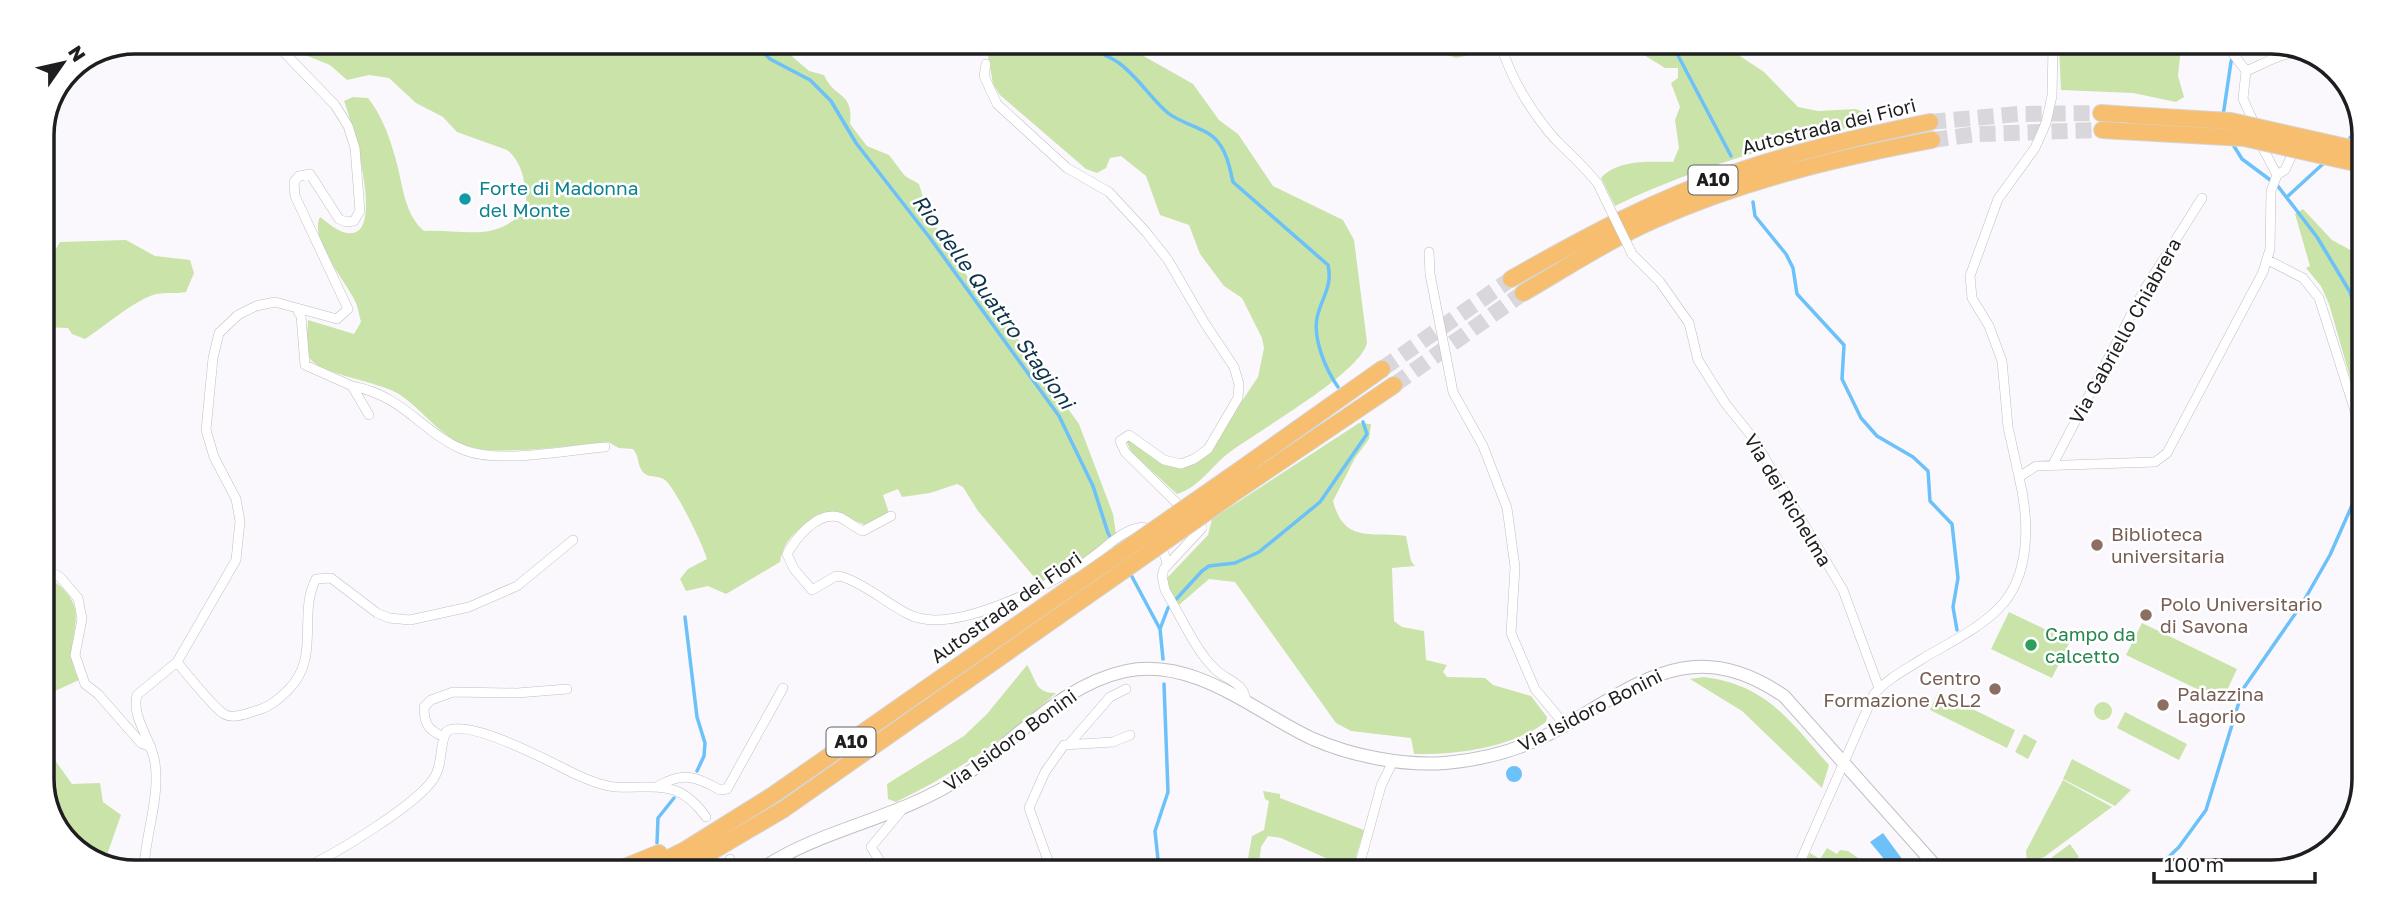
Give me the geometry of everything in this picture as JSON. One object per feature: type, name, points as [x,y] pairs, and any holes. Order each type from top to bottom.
[{"type":"highway","points":[[2101,113],[2231,121],[2352,148]]},
{"type":"highway","name":"Autostrada dei Fiori","points":[[1511,279],[1592,233],[1731,173],[1793,154],[1930,122]]},
{"type":"highway","points":[[2102,130],[2244,138],[2352,162]]},
{"type":"highway","name":"Autostrada dei Fiori","points":[[1523,293],[1653,220],[1700,201],[1815,164],[1933,140]]},
{"type":"highway","name":"Autostrada dei Fiori","points":[[664,860],[685,850],[1051,611],[1236,482],[1382,369]]},
{"type":"highway","name":"Autostrada dei Fiori","points":[[1236,482],[1394,384]]},
{"type":"highway","name":"Autostrada dei Fiori","points":[[698,860],[784,809],[1051,611]]},
{"type":"highway","name":"A10","points":[[640,860],[728,821]]},
{"type":"street","points":[[145,860],[157,783],[151,747],[136,708],[137,695],[177,662],[233,571],[240,543],[236,499],[214,457],[206,430],[213,358],[219,333],[238,316],[256,306],[275,302],[337,319],[348,309],[295,196],[293,182],[299,176],[310,174],[342,221],[354,221],[360,211],[355,148],[348,125],[335,105],[286,54]]},
{"type":"street","name":"Via dei Richelma","points":[[1503,54],[1506,64],[1548,129],[1582,162],[1598,184],[1632,254],[1660,282],[1689,323],[1698,360],[1725,403],[1753,438],[1843,590],[1879,688]]},
{"type":"street","points":[[1801,860],[1857,735],[1867,706],[1879,688],[1988,619],[2007,599],[2024,552],[2025,502],[2008,427],[2001,360],[1989,326],[1972,298],[1970,276],[1998,199],[2035,148],[2046,123],[2052,96],[2053,54]]},
{"type":"street","points":[[2235,54],[2246,71],[2243,99],[2277,175]]},
{"type":"street","points":[[2246,71],[2284,56]]},
{"type":"street","points":[[986,64],[984,76],[998,104],[1067,167],[1109,192],[1146,232],[1168,260],[1234,367],[1239,384],[1238,398],[1208,449],[1181,464],[1164,460],[1129,435],[1120,441],[1125,452],[1202,528],[1167,564],[1162,576],[1166,590],[1213,668],[1238,683],[1244,690],[1246,702]]},
{"type":"street","points":[[2254,123],[2352,142]]},
{"type":"street","points":[[2019,477],[2036,466],[2155,462],[2162,459],[2268,260],[2271,191],[2277,175],[2286,170],[2295,148],[2296,141],[2289,130]]},
{"type":"street","name":"Via Gabriello Chiabrera","points":[[2052,466],[2143,292],[2202,198]]},
{"type":"street","points":[[1429,252],[1430,274],[1453,392],[1483,446],[1507,508],[1515,567],[1511,633],[1535,689],[1565,725]]},
{"type":"street","points":[[2268,260],[2303,278],[2319,298],[2352,402]]},
{"type":"street","points":[[295,306],[301,316],[305,365],[395,401],[448,442],[465,451],[498,454],[605,447]]},
{"type":"street","points":[[352,386],[369,415]]},
{"type":"street","points":[[891,516],[863,531],[839,517],[820,519],[794,541],[787,554],[794,569],[812,590],[836,576],[843,577],[909,615],[927,618],[971,615],[1027,595],[1088,561],[1128,529],[1143,527],[1165,553],[1167,564]]},
{"type":"street","points":[[177,662],[224,714],[236,716],[266,708],[295,683],[302,673],[310,629],[309,597],[316,579],[331,578],[377,613],[389,618],[410,620],[469,607],[517,586],[573,540]]},
{"type":"street","points":[[54,574],[78,598],[82,620],[75,655],[85,684],[98,694],[141,743],[151,747]]},
{"type":"street","name":"Via Isidoro Bonini","points":[[776,860],[901,811],[964,776],[1067,695],[1111,675],[1131,670],[1167,670],[1197,677],[1315,739],[1393,761],[1468,761],[1511,751],[1565,725],[1656,674],[1684,668],[1724,669],[1752,677],[1784,696],[1931,860]]},
{"type":"street","points":[[657,786],[676,776],[685,775],[720,790],[727,789],[783,688]]},
{"type":"street","points":[[444,737],[432,732],[424,722],[424,707],[431,700],[453,692],[517,693],[567,689]]},
{"type":"street","points":[[1048,860],[1029,808],[1056,754],[1070,743],[1110,697],[1126,689]]},
{"type":"street","points":[[322,860],[341,851],[424,790],[439,769],[444,737],[450,729],[461,727],[497,739],[605,785],[657,786],[683,792],[706,817]]},
{"type":"street","points":[[1070,743],[1113,743],[1130,735]]},
{"type":"street","points":[[1361,860],[1381,786],[1393,761]]},
{"type":"street","points":[[880,860],[872,847],[901,811]]},
{"type":"green space","points":[[302,54],[789,54],[809,71],[824,75],[828,83],[846,100],[850,124],[867,146],[889,155],[905,176],[919,184],[928,214],[969,279],[1000,314],[1079,424],[1113,514],[1116,534],[1079,563],[1040,584],[978,511],[963,487],[957,484],[930,493],[902,497],[898,489],[883,495],[889,513],[865,525],[832,511],[806,525],[787,543],[780,562],[726,594],[708,586],[686,591],[680,579],[688,569],[707,559],[689,518],[670,485],[662,478],[643,472],[633,449],[619,448],[608,442],[518,450],[470,447],[449,437],[397,393],[328,370],[309,357],[308,320],[354,334],[361,322],[355,301],[319,237],[318,226],[320,217],[340,231],[357,232],[364,221],[364,178],[344,101],[353,97],[368,98],[373,105],[395,155],[409,209],[424,231],[492,230],[516,219],[527,207],[521,169],[507,150],[457,132],[443,117],[416,103],[389,78],[369,75],[347,80],[330,65]]},
{"type":"green space","points":[[988,54],[1140,54],[1193,84],[1219,120],[1238,134],[1273,186],[1343,220],[1354,240],[1367,342],[1361,354],[1329,384],[1230,452],[1199,481],[1177,494],[1131,452],[1127,442],[1132,441],[1167,465],[1184,468],[1212,446],[1258,377],[1264,348],[1262,338],[1242,298],[1224,286],[1200,254],[1189,225],[1160,215],[1146,176],[1121,156],[1110,158],[1106,168],[1097,173],[1086,169],[1000,95],[993,84]]},
{"type":"green space","points":[[1445,54],[1473,54],[1456,58]]},
{"type":"green space","points":[[1642,54],[1737,54],[1764,72],[1798,107],[1818,111],[1856,109],[1868,114],[1874,121],[1709,167],[1615,206],[1601,178],[1616,167],[1625,165],[1673,162],[1679,148],[1675,120],[1680,107],[1671,83],[1678,78],[1678,68],[1665,68]]},
{"type":"green space","points":[[2059,54],[2180,54],[2178,76],[2184,97],[2176,102],[2133,93],[2061,90]]},
{"type":"green space","points":[[2303,209],[2332,240],[2352,251],[2352,384],[2329,304],[2321,286],[2306,268],[2310,266],[2295,214]]},
{"type":"green space","points":[[126,240],[155,256],[190,260],[194,273],[186,292],[160,293],[149,297],[85,339],[72,334],[68,328],[54,327],[54,252],[60,242]]},
{"type":"green space","points":[[1359,423],[1371,424],[1369,439],[1355,458],[1333,501],[1338,515],[1352,530],[1406,536],[1411,561],[1415,566],[1392,568],[1394,621],[1402,627],[1424,631],[1426,660],[1447,665],[1443,672],[1447,677],[1485,678],[1493,685],[1531,696],[1547,717],[1546,722],[1532,731],[1483,748],[1414,754],[1411,738],[1351,731],[1336,723],[1235,582],[1209,579],[1179,605],[1167,587],[1167,578],[1208,535],[1212,519]]},
{"type":"green space","points":[[54,582],[71,600],[76,612],[72,649],[73,664],[79,680],[54,691]]},
{"type":"green space","name":"Campo da calcetto","points":[[2009,612],[2070,641],[2052,678],[1991,649]]},
{"type":"green space","points":[[2142,623],[2237,669],[2222,701],[2126,655]]},
{"type":"green space","points":[[1027,665],[1040,688],[1056,693],[1019,725],[960,767],[896,802],[888,799],[887,784],[964,736],[987,714]]},
{"type":"green space","points":[[1704,677],[1745,688],[1761,697],[1789,720],[1829,765],[1822,788],[1742,711],[1690,679]]},
{"type":"green space","points":[[1938,692],[2015,730],[2007,748],[1930,710]]},
{"type":"green space","points":[[2099,702],[2107,702],[2112,711],[2110,718],[2099,720],[2094,715],[2094,707]]},
{"type":"green space","points":[[2125,712],[2187,744],[2179,760],[2117,728]]},
{"type":"green space","points":[[2024,734],[2037,741],[2028,759],[2015,752]]},
{"type":"green space","points":[[54,759],[72,784],[100,783],[103,802],[121,815],[107,854],[90,846],[78,836],[60,810],[54,784]]},
{"type":"green space","points":[[2072,759],[2131,790],[2115,806],[2063,779]]},
{"type":"green space","points":[[2063,780],[2112,807],[2044,857],[2027,860],[2026,851]]},
{"type":"green space","points":[[1263,791],[1280,794],[1280,798],[1364,830],[1355,860],[1330,860],[1281,838],[1268,836],[1261,847],[1259,860],[1248,860],[1252,836],[1264,830],[1269,801],[1265,799]]},
{"type":"green space","points":[[2070,844],[2079,857],[2075,860],[2048,860]]},
{"type":"green space","points":[[1827,848],[1837,854],[1840,850],[1848,851],[1861,860],[1806,860],[1810,853],[1820,859]]},
{"type":"water","points":[[1511,766],[1517,766],[1522,774],[1520,780],[1511,782],[1506,777],[1506,771]]},
{"type":"water","points":[[1883,833],[1903,860],[1885,860],[1870,842]]},
{"type":"waterway","name":"Rio delle Quattro Stagioni","points":[[765,54],[810,80],[831,101],[856,143],[930,238],[1059,416],[1093,486],[1108,533],[1118,551]]},
{"type":"waterway","points":[[1103,54],[1126,69],[1168,113],[1213,137],[1224,151],[1233,182],[1328,265],[1329,280],[1316,327],[1325,363],[1338,387]]},
{"type":"waterway","points":[[1677,54],[1731,156]]},
{"type":"waterway","points":[[2223,116],[2234,54]]},
{"type":"waterway","points":[[2232,143],[2242,159],[2277,185],[2317,237],[2352,298]]},
{"type":"waterway","points":[[2287,197],[2325,162]]},
{"type":"waterway","points":[[1753,202],[1755,216],[1786,254],[1793,268],[1797,294],[1844,345],[1842,379],[1861,418],[1877,436],[1913,457],[1928,471],[1930,501],[1952,524],[1958,578],[1953,607],[1957,630]]},
{"type":"waterway","points":[[1160,629],[1168,608],[1202,571],[1209,566],[1235,563],[1259,552],[1320,502],[1367,434],[1363,422]]},
{"type":"waterway","points":[[2165,860],[2179,847],[2206,810],[2243,689],[2302,604],[2330,555],[2352,505]]},
{"type":"waterway","name":"Rio delle Quattro Stagioni","points":[[1130,573],[1160,629],[1163,659]]},
{"type":"waterway","points":[[685,617],[697,717],[705,743],[704,756],[697,771]]},
{"type":"waterway","name":"Rio delle Quattro Stagioni","points":[[1158,860],[1155,831],[1168,792],[1164,684]]},
{"type":"waterway","points":[[657,843],[658,818],[674,798]]},
{"type":"tunnel","points":[[1930,122],[2018,114],[2101,113]]},
{"type":"tunnel","points":[[1932,140],[1977,134],[2102,130]]},
{"type":"tunnel","points":[[1382,369],[1511,279]]},
{"type":"tunnel","points":[[1394,385],[1523,293]]},
{"type":"place","name":"Forte di Madonna del Monte","points":[[465,199]]},
{"type":"place","name":"Biblioteca universitaria","points":[[2097,545]]},
{"type":"place","name":"Polo Universitario di Savona","points":[[2146,615]]},
{"type":"place","name":"Campo da calcetto","points":[[2031,645]]},
{"type":"place","name":"Centro Formazione ASL2","points":[[1995,689]]},
{"type":"place","name":"Palazzina Lagorio","points":[[2163,705]]}]
